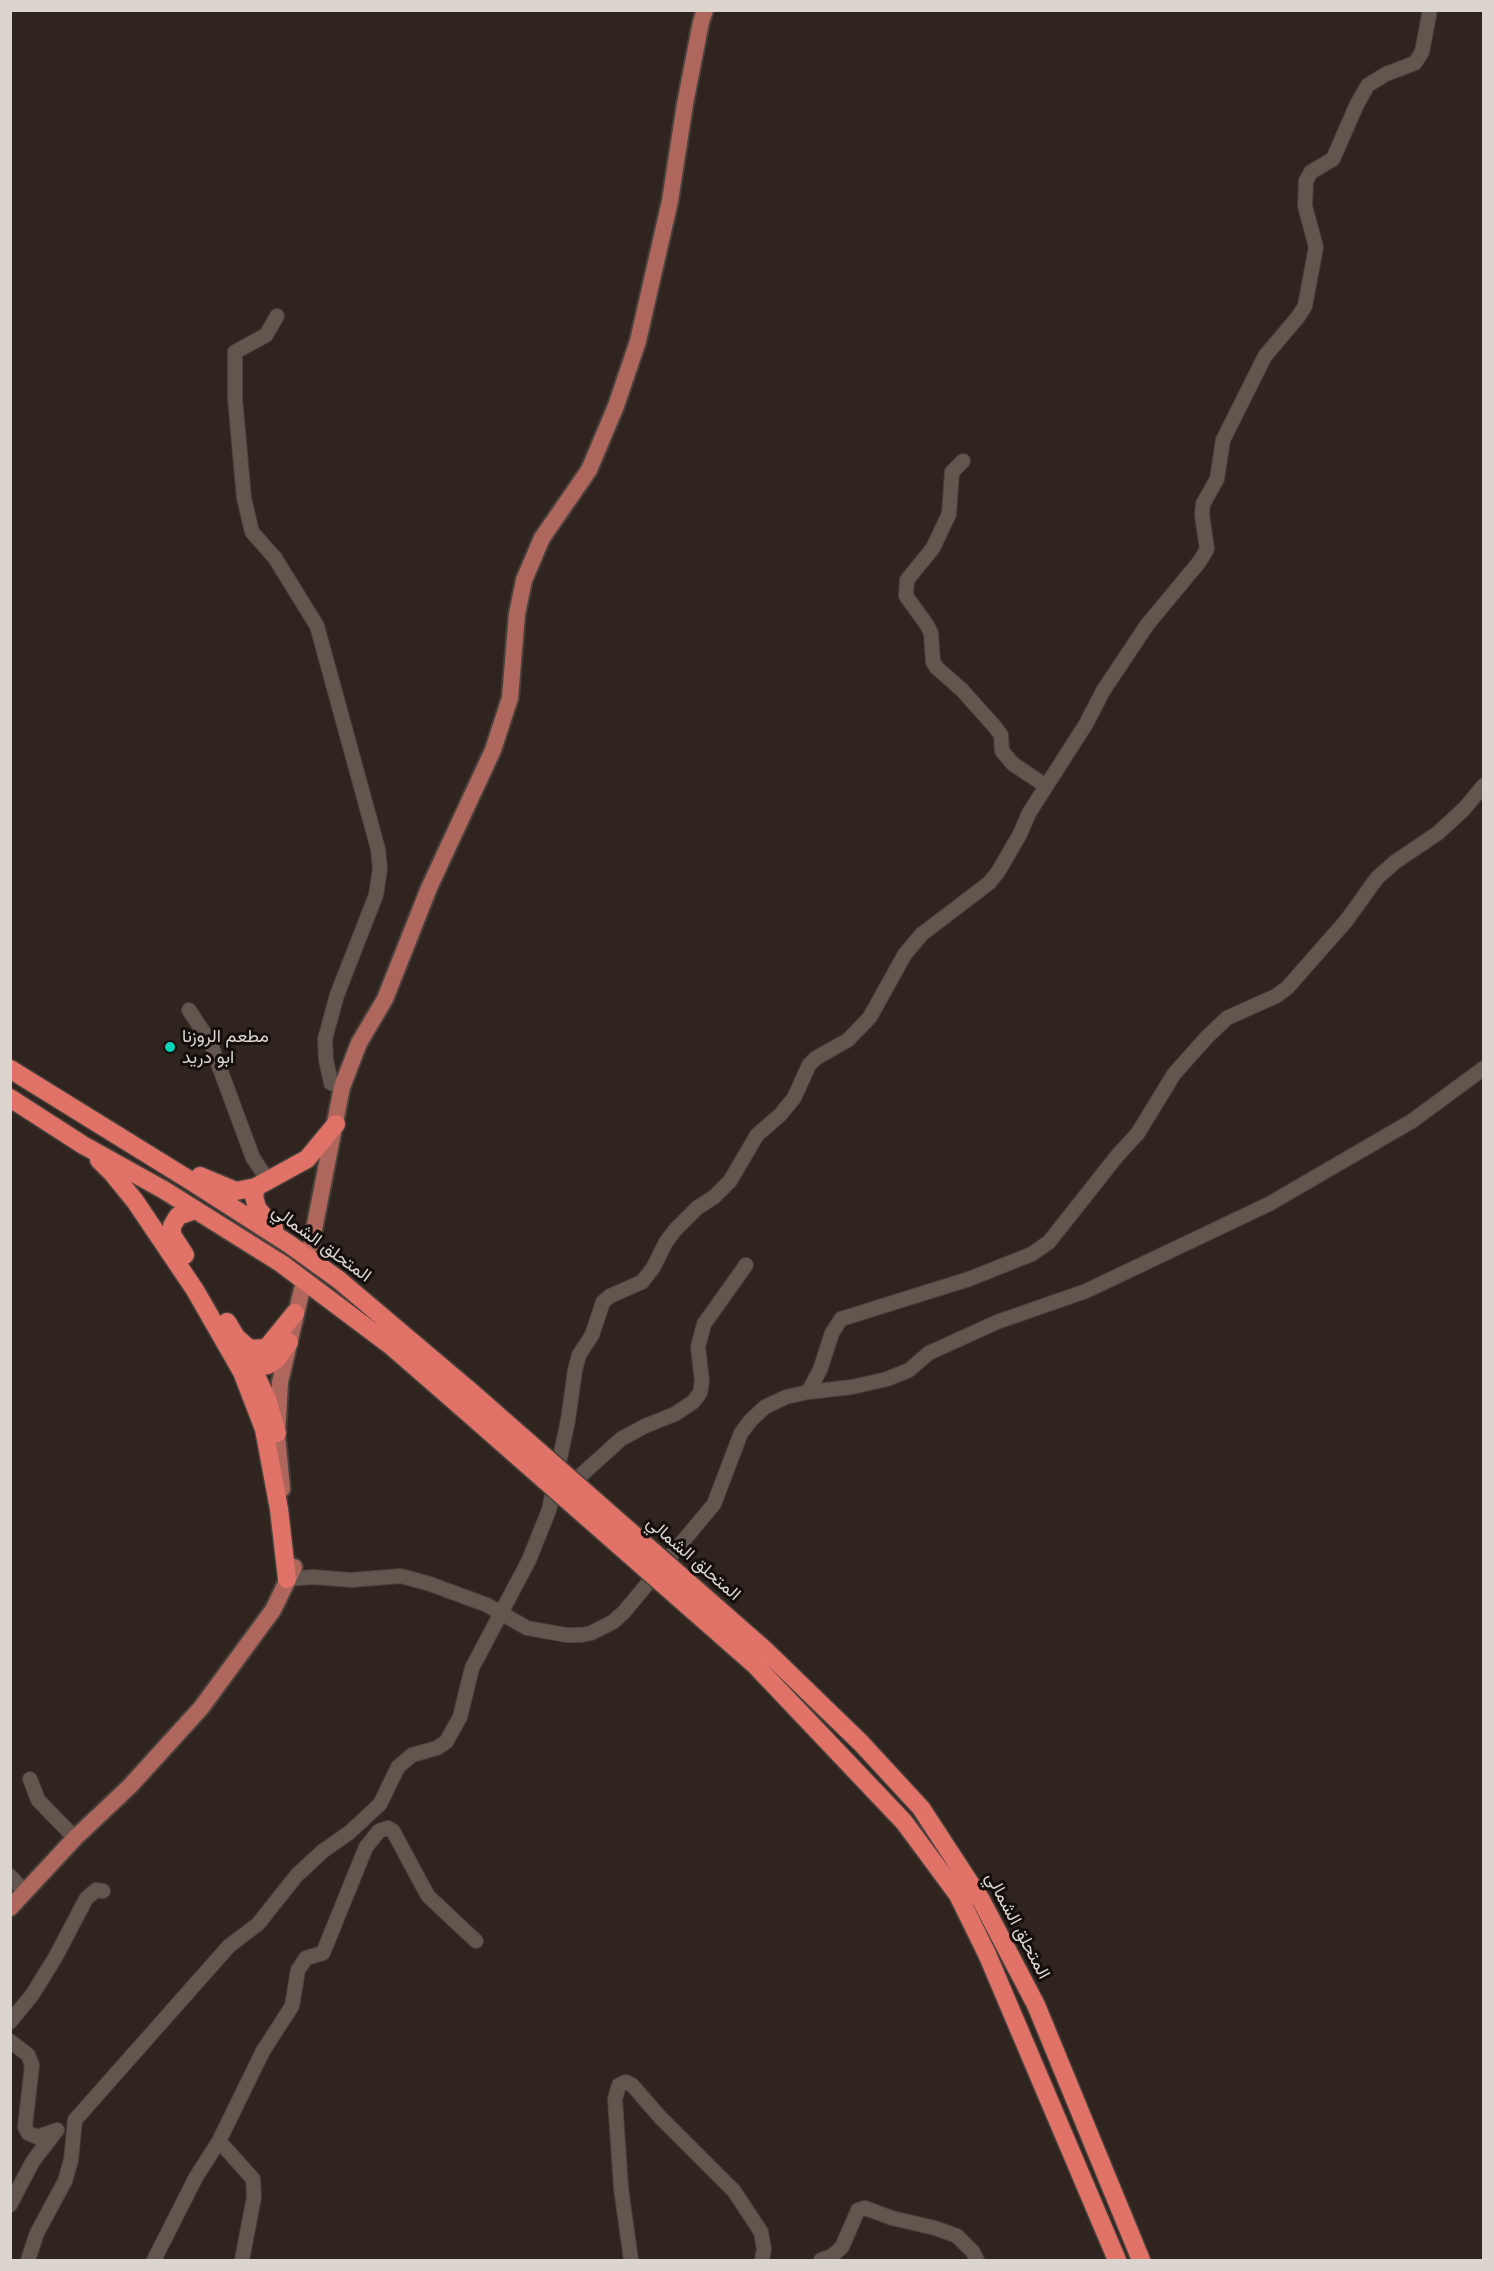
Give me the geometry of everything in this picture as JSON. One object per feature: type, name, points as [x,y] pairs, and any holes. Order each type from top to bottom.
[{"type":"highway","name":"المتحلق الشمالي","points":[[10,1069],[285,1242],[339,1280],[464,1398],[760,1658],[861,1743],[921,1808],[981,1900],[1036,2005],[1141,2260]]},
{"type":"highway","name":"المتحلق الشمالي","points":[[10,1098],[83,1145],[164,1190],[282,1264],[464,1398]]},
{"type":"highway","points":[[130,1143],[236,1191],[262,1184],[298,1165],[321,1157],[336,1124]]},
{"type":"highway","points":[[83,1145],[113,1174],[135,1201],[247,1374],[267,1399],[278,1435]]},
{"type":"highway","points":[[262,1184],[254,1196],[257,1208],[285,1242]]},
{"type":"highway","points":[[195,1210],[178,1216],[172,1226],[172,1235],[236,1337],[264,1429],[283,1538],[287,1579]]},
{"type":"highway","points":[[247,1374],[295,1313]]},
{"type":"highway","points":[[236,1337],[252,1349],[266,1348]]},
{"type":"highway","points":[[247,1374],[277,1359],[289,1342]]},
{"type":"highway","name":"المتحلق الشمالي","points":[[760,1658],[904,1822],[958,1895],[987,1954],[1117,2260]]},
{"type":"main road","points":[[336,1124],[342,1087],[359,1043],[385,999],[429,888],[493,750],[510,698],[517,614],[524,580],[542,538],[589,470],[616,406],[634,352],[660,249],[705,10]]},
{"type":"main road","points":[[311,1245],[321,1157]]},
{"type":"main road","points":[[10,1908],[75,1838],[130,1786],[201,1708],[282,1596],[287,1579],[294,1569],[282,1488],[278,1435],[280,1382],[302,1289]]},
{"type":"street","points":[[10,2041],[28,2055],[32,2065],[25,2114],[25,2127],[28,2133],[37,2138],[75,2120],[228,1947],[258,1924],[297,1875],[323,1851],[351,1832],[380,1803],[398,1767],[412,1755],[437,1748],[446,1742],[460,1718],[472,1668],[529,1560],[551,1502],[568,1420],[575,1370],[579,1355],[592,1335],[603,1302],[610,1296],[642,1282],[675,1230],[729,1181],[758,1135],[780,1115],[794,1098],[809,1065],[816,1058],[848,1040],[870,1017],[904,954],[922,934],[989,883],[998,873],[1029,813],[1086,724],[1103,691],[1147,625],[1191,575],[1207,549],[1202,515],[1203,504],[1217,479],[1223,440],[1266,356],[1305,306],[1316,247],[1305,206],[1306,181],[1311,172],[1333,159],[1357,104],[1368,86],[1386,74],[1415,63],[1422,52],[1430,10]]},
{"type":"street","points":[[277,316],[266,335],[236,352],[236,398],[244,498],[252,532],[275,558],[317,626],[379,859],[376,895],[337,995],[325,1039],[326,1060],[331,1083],[342,1087]]},
{"type":"street","points":[[963,461],[952,472],[949,514],[933,548],[907,580],[906,596],[931,633],[933,662],[937,668],[962,690],[995,727],[1001,735],[1002,751],[1013,764],[1046,786]]},
{"type":"street","points":[[808,1392],[820,1370],[832,1333],[842,1320],[969,1280],[1032,1254],[1049,1242],[1138,1132],[1174,1074],[1207,1037],[1227,1018],[1276,996],[1287,988],[1346,921],[1377,878],[1395,862],[1438,833],[1464,809],[1484,785]]},
{"type":"street","points":[[189,1010],[210,1042],[262,1184]]},
{"type":"street","points":[[287,1579],[313,1577],[351,1580],[401,1576],[487,1605],[527,1628],[566,1635],[591,1633],[613,1622],[624,1612],[714,1504],[735,1446],[751,1420],[765,1407],[786,1397],[887,1379],[909,1370],[929,1353],[960,1338],[997,1322],[1086,1291],[1269,1204],[1412,1121],[1484,1068]]},
{"type":"street","points":[[551,1502],[621,1439],[675,1414],[693,1402],[700,1393],[702,1381],[698,1347],[704,1324],[746,1265]]},
{"type":"street","points":[[30,1779],[38,1800],[75,1838]]},
{"type":"street","points":[[154,2260],[196,2177],[219,2141],[263,2051],[292,2006],[298,1970],[306,1958],[323,1953],[366,1847],[379,1831],[388,1828],[393,1831],[428,1896],[476,1941]]},
{"type":"street","points":[[10,1876],[25,1892]]},
{"type":"street","points":[[10,2022],[32,1995],[55,1958],[86,1899],[96,1890],[103,1892]]},
{"type":"street","points":[[631,2260],[621,2188],[615,2099],[619,2085],[626,2082],[632,2085],[660,2117],[734,2191],[761,2232],[764,2249],[762,2260]]},
{"type":"street","points":[[28,2260],[38,2233],[65,2181],[71,2160],[75,2120]]},
{"type":"street","points":[[10,2205],[33,2162],[57,2130]]},
{"type":"street","points":[[219,2141],[253,2179],[254,2197],[242,2260]]},
{"type":"street","points":[[821,2260],[832,2256],[842,2247],[858,2210],[865,2208],[957,2236],[973,2252],[977,2260]]},
{"type":"place","name":"مطعم الروزنا ابو دريد","points":[[170,1047]]}]
